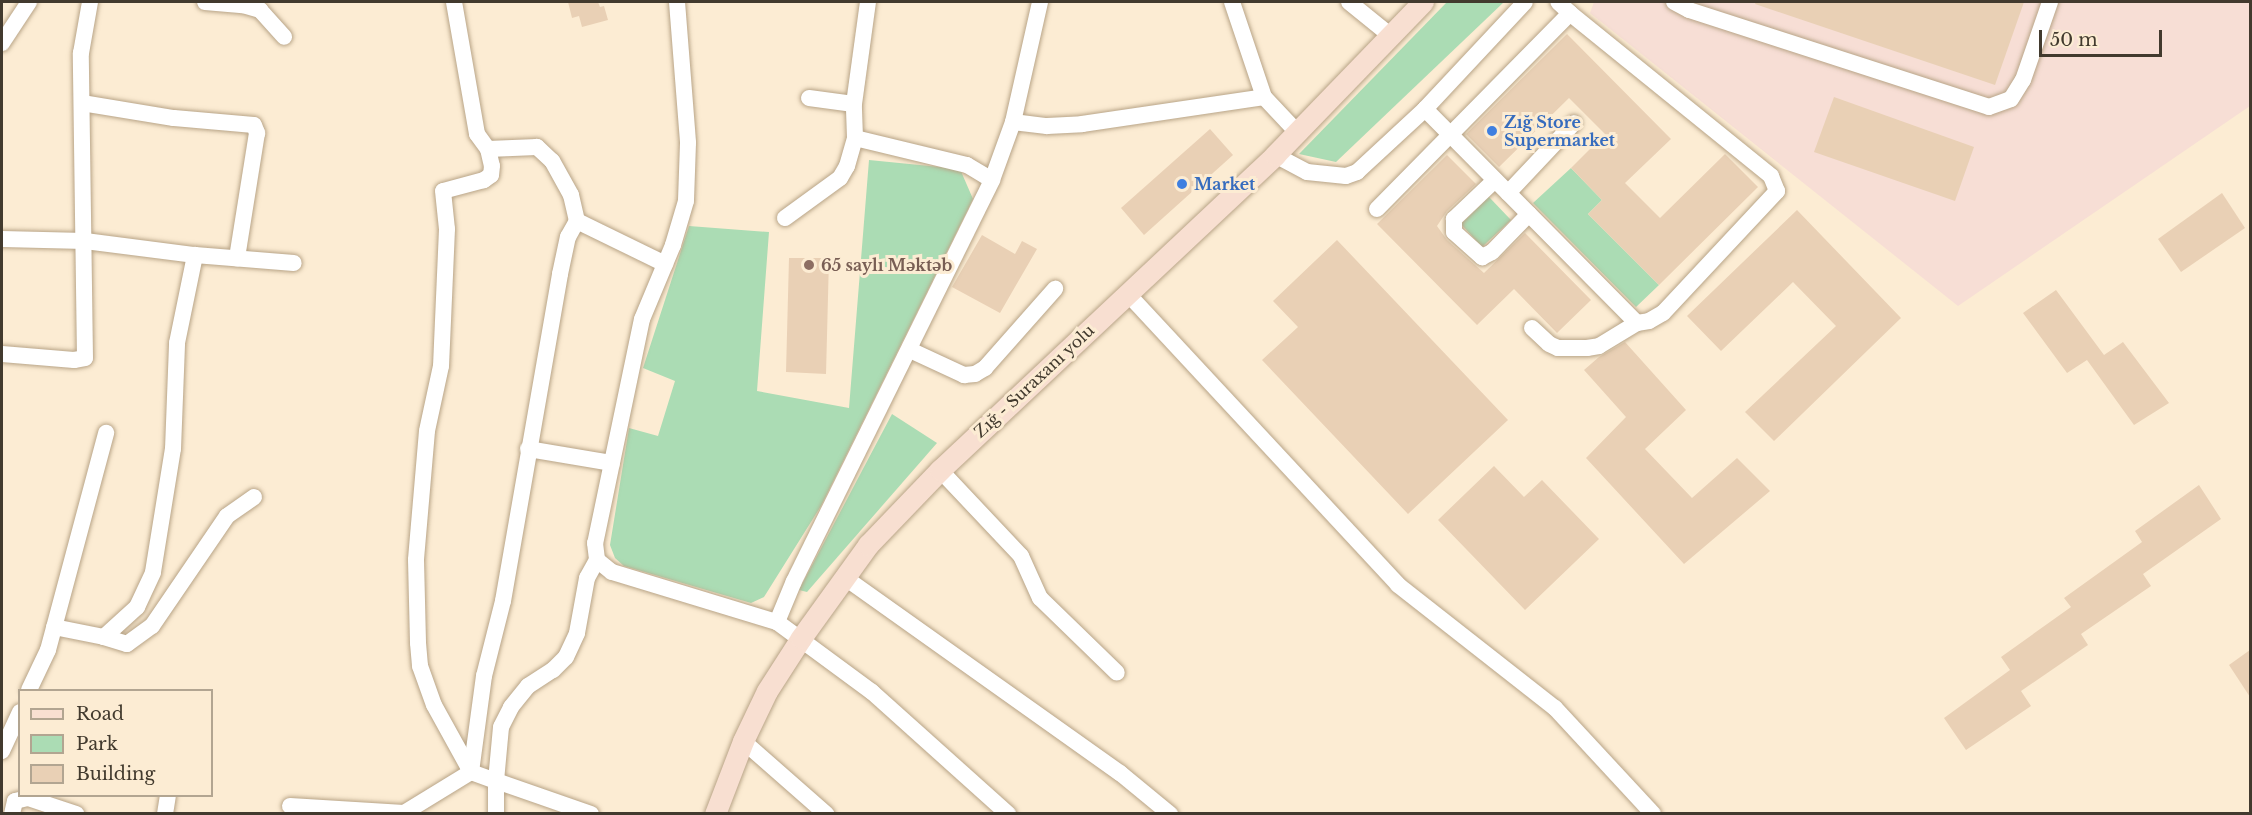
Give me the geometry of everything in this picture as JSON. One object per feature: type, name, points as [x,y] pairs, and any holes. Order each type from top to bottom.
[{"type":"main road","name":"Zığ - Suraxanı yolu","points":[[714,813],[743,741],[767,691],[801,638],[868,545],[940,470],[1275,155],[1423,2]]},
{"type":"street","points":[[2,42],[29,2]]},
{"type":"street","points":[[2,354],[74,360],[85,358],[81,53],[90,2]]},
{"type":"street","points":[[205,2],[243,5],[260,10],[284,37]]},
{"type":"street","points":[[454,2],[477,134],[488,149],[492,166],[490,175],[484,180],[443,191],[447,229],[441,366],[427,431],[416,560],[420,666],[434,705],[471,772],[591,813]]},
{"type":"street","points":[[496,813],[496,781],[501,728],[511,707],[528,686],[553,670],[566,657],[577,633],[587,578],[597,560],[595,543],[642,319],[665,264],[686,201],[688,143],[677,2]]},
{"type":"street","points":[[785,218],[840,178],[855,138],[854,104],[868,2]]},
{"type":"street","points":[[777,622],[794,581],[992,180],[1013,122],[1040,2]]},
{"type":"street","points":[[1232,2],[1264,97],[1297,132]]},
{"type":"street","points":[[1349,2],[1391,36]]},
{"type":"street","points":[[1275,155],[1307,172],[1346,176],[1369,163],[1425,109],[1525,2]]},
{"type":"street","points":[[1674,2],[1689,10],[1989,107],[2011,99],[2023,80],[2050,2]]},
{"type":"street","points":[[1377,210],[1450,135],[1564,7],[1771,176],[1777,191],[1663,313],[1650,321],[1637,322],[1599,345],[1587,348],[1558,348],[1549,344],[1532,328]]},
{"type":"street","points":[[1013,122],[1047,126],[1082,124],[1264,97]]},
{"type":"street","points":[[809,98],[854,104]]},
{"type":"street","points":[[82,103],[174,118],[254,125],[257,133],[237,258]]},
{"type":"street","points":[[1425,109],[1637,322]]},
{"type":"street","points":[[1508,193],[1574,123]]},
{"type":"street","points":[[855,138],[967,165],[992,180]]},
{"type":"street","points":[[471,772],[484,676],[503,601],[560,274],[568,237],[577,221],[571,195],[552,161],[537,147],[488,149]]},
{"type":"street","points":[[1495,180],[1454,219],[1454,232],[1482,256],[1492,252],[1529,214]]},
{"type":"street","points":[[577,221],[665,264]]},
{"type":"street","points":[[2,239],[85,241],[195,255],[294,263]]},
{"type":"street","points":[[104,637],[137,607],[153,572],[173,449],[177,343],[195,255]]},
{"type":"street","points":[[910,350],[964,375],[975,374],[986,368],[1055,289]]},
{"type":"street","points":[[1127,293],[1398,585],[1555,708],[1653,813]]},
{"type":"street","points":[[29,689],[48,650],[106,433]]},
{"type":"street","points":[[528,449],[612,463]]},
{"type":"street","points":[[940,470],[1021,556],[1040,598],[1117,673]]},
{"type":"street","points":[[54,627],[128,644],[152,626],[227,516],[254,497]]},
{"type":"street","points":[[597,560],[612,572],[758,614],[777,622],[872,692],[1008,813]]},
{"type":"street","points":[[844,577],[1120,773],[1170,813]]},
{"type":"street","points":[[2,751],[18,716]]},
{"type":"street","points":[[743,741],[826,813]]},
{"type":"street","points":[[290,806],[404,813],[471,772]]},
{"type":"street","points":[[165,813],[168,797]]},
{"type":"street","points":[[12,813],[15,801],[28,798],[76,813]]},
{"type":"shaded area","points":[[1594,2],[2250,2],[2250,106],[1958,306],[1590,13]]},
{"type":"green space","points":[[1447,2],[1504,2],[1336,162],[1299,154]]},
{"type":"green space","points":[[869,160],[960,169],[973,199],[821,506],[764,597],[751,603],[624,566],[615,558],[610,545],[629,428],[658,436],[675,381],[643,368],[689,226],[769,232],[757,391],[849,408]]},
{"type":"green space","points":[[1571,168],[1602,200],[1588,214],[1659,285],[1636,307],[1533,203]]},
{"type":"green space","points":[[1489,197],[1511,220],[1482,247],[1461,224]]},
{"type":"green space","points":[[892,414],[937,443],[807,592],[799,590]]},
{"type":"building","points":[[568,2],[598,2],[600,7],[604,6],[608,20],[582,27],[579,16],[572,18]]},
{"type":"building","points":[[1756,2],[2024,2],[1995,85],[1755,4]]},
{"type":"building","points":[[1567,34],[1671,139],[1625,183],[1660,218],[1725,154],[1758,187],[1659,285],[1588,214],[1602,200],[1571,168],[1605,134],[1569,98],[1499,167],[1466,134]]},
{"type":"building","points":[[1834,97],[1974,147],[1955,201],[1814,152]]},
{"type":"building","points":[[1210,129],[1233,155],[1144,235],[1121,208]]},
{"type":"building","points":[[1447,155],[1476,184],[1447,211],[1437,226],[1447,240],[1484,273],[1525,233],[1591,300],[1557,333],[1514,289],[1477,325],[1377,224]]},
{"type":"building","points":[[2222,193],[2245,228],[2181,272],[2158,239]]},
{"type":"building","points":[[1797,210],[1901,318],[1774,441],[1745,412],[1836,326],[1793,282],[1721,351],[1687,316]]},
{"type":"building","points":[[982,235],[1015,254],[1022,241],[1037,249],[1000,313],[952,287]]},
{"type":"building","points":[[1337,240],[1508,420],[1408,514],[1262,360],[1298,327],[1273,301]]},
{"type":"building","points":[[789,258],[829,258],[826,374],[786,372]]},
{"type":"building","points":[[2056,290],[2104,355],[2123,342],[2169,403],[2134,425],[2087,360],[2067,373],[2023,313]]},
{"type":"building","points":[[1625,342],[1686,410],[1645,449],[1692,498],[1737,458],[1770,491],[1684,564],[1586,458],[1626,417],[1584,370],[1599,357]]},
{"type":"building","points":[[1494,466],[1524,497],[1542,480],[1599,539],[1525,610],[1438,520]]},
{"type":"building","points":[[2199,485],[2221,519],[2143,574],[2151,586],[2081,634],[2088,645],[2021,691],[2031,706],[1966,750],[1944,718],[2010,670],[2001,657],[2071,607],[2064,598],[2142,542],[2135,531]]},
{"type":"building","points":[[2250,650],[2250,697],[2229,665]]},
{"type":"place","name":"Zığ Store Supermarket","points":[[1492,131]]},
{"type":"place","name":"Market","points":[[1182,184]]},
{"type":"place","name":"65 saylı Məktəb","points":[[809,265]]}]
